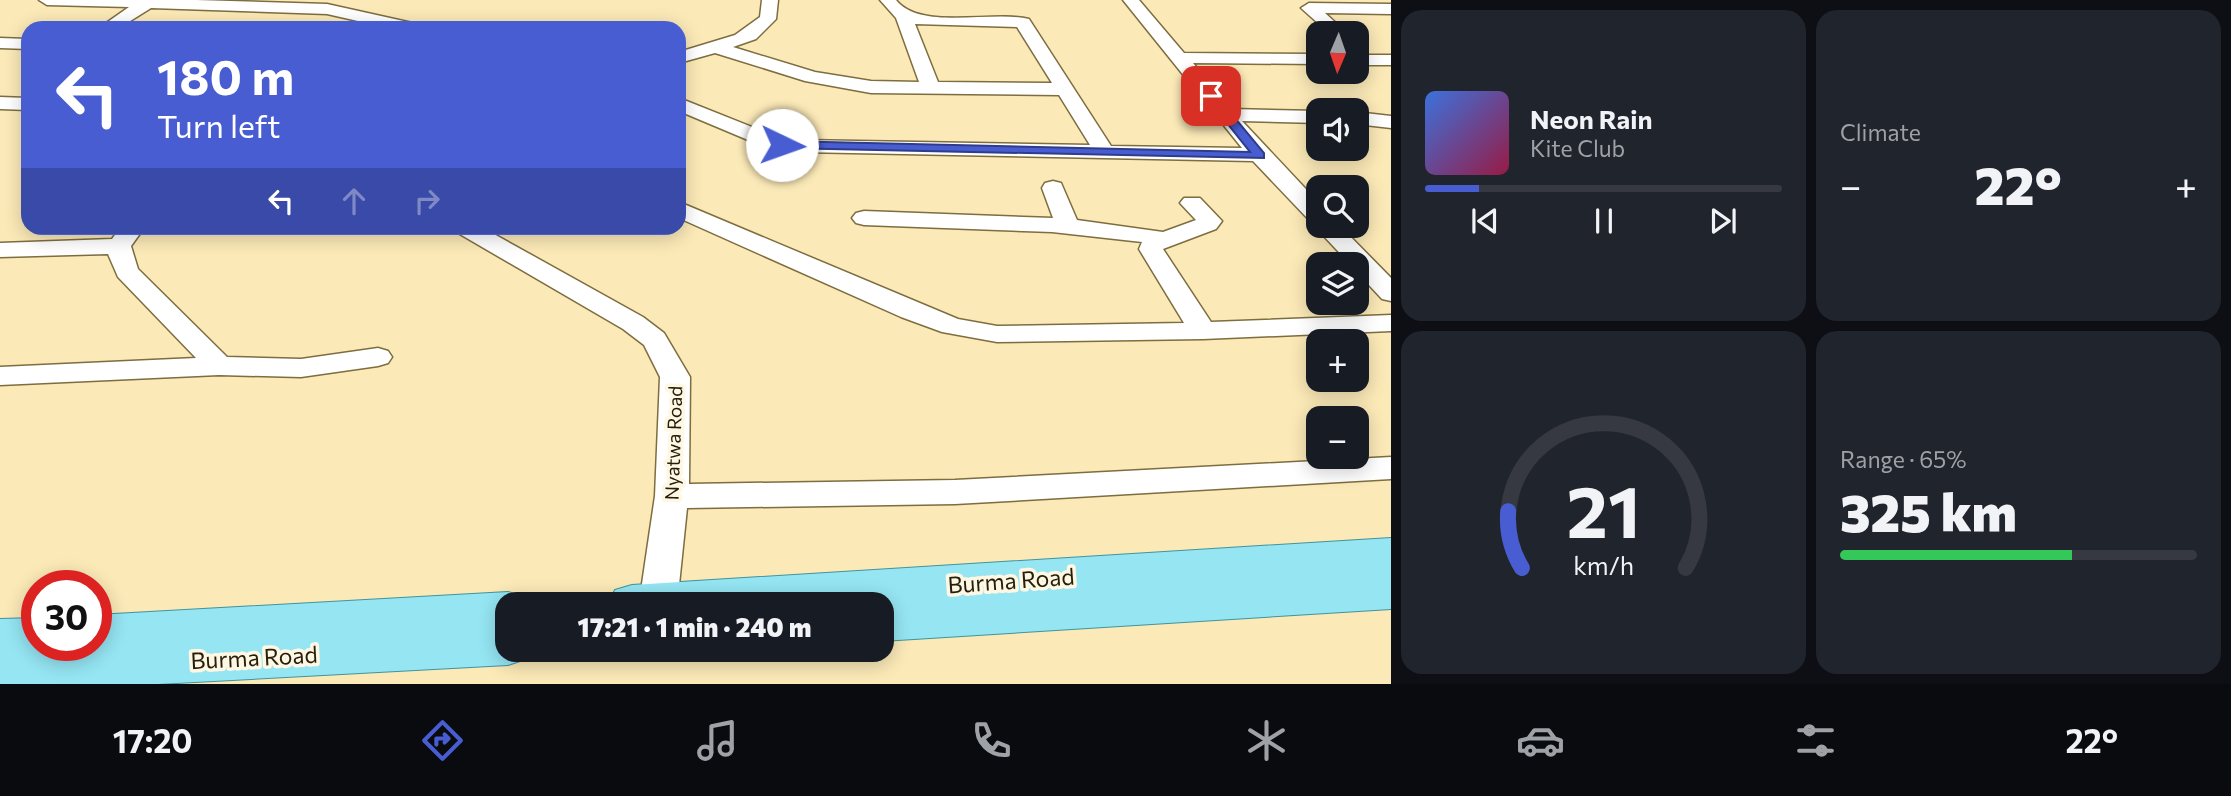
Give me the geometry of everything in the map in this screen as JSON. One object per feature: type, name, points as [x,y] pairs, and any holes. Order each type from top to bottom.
[{"type":"main road","name":"Burma Road","points":[[819,592],[1391,555]]},
{"type":"main road","name":"Burma Road","points":[[894,620],[1391,590]]},
{"type":"main road","name":"Burma Road","points":[[112,634],[495,612]]},
{"type":"main road","name":"Burma Road","points":[[8,659],[495,644]]},
{"type":"street","points":[[47,0],[331,4],[388,21]]},
{"type":"street","points":[[770,0],[769,35],[784,70]]},
{"type":"street","points":[[888,0],[896,12],[904,17],[931,21],[1021,21],[1104,151]]},
{"type":"street","points":[[1131,0],[1259,155],[1306,204]]},
{"type":"street","points":[[118,21],[148,2]]},
{"type":"street","points":[[1304,4],[1391,9]]},
{"type":"street","points":[[1304,4],[1325,21]]},
{"type":"street","points":[[904,17],[931,89]]},
{"type":"street","points":[[686,56],[750,34],[769,35]]},
{"type":"street","points":[[0,43],[21,44]]},
{"type":"street","points":[[715,47],[784,70],[834,82],[871,87],[1066,89]]},
{"type":"street","points":[[1369,57],[1391,60]]},
{"type":"street","points":[[1180,58],[1306,60]]},
{"type":"street","points":[[0,103],[21,104]]},
{"type":"street","points":[[686,107],[782,145],[1259,155]]},
{"type":"street","points":[[1226,115],[1306,117]]},
{"type":"street","points":[[1369,119],[1391,122]]},
{"type":"street","points":[[1053,188],[1068,226]]},
{"type":"street","points":[[1192,203],[1210,221],[1208,224],[1154,243],[1151,249],[1203,331]]},
{"type":"street","points":[[686,212],[863,291],[952,326],[997,334],[1203,331],[1391,323]]},
{"type":"street","points":[[864,218],[1068,226],[1117,230],[1164,239]]},
{"type":"street","name":"Nyatwa Road","points":[[478,235],[633,323],[654,339],[666,356],[675,377],[672,496],[651,592]]},
{"type":"street","points":[[0,250],[126,237],[122,262],[127,272],[219,366]]},
{"type":"street","points":[[1338,238],[1391,293]]},
{"type":"street","points":[[0,376],[219,366],[301,368],[377,357]]},
{"type":"street","points":[[672,496],[955,492],[1391,468]]},
{"type":"route","points":[[782,145],[1259,155],[1211,96]]}]
